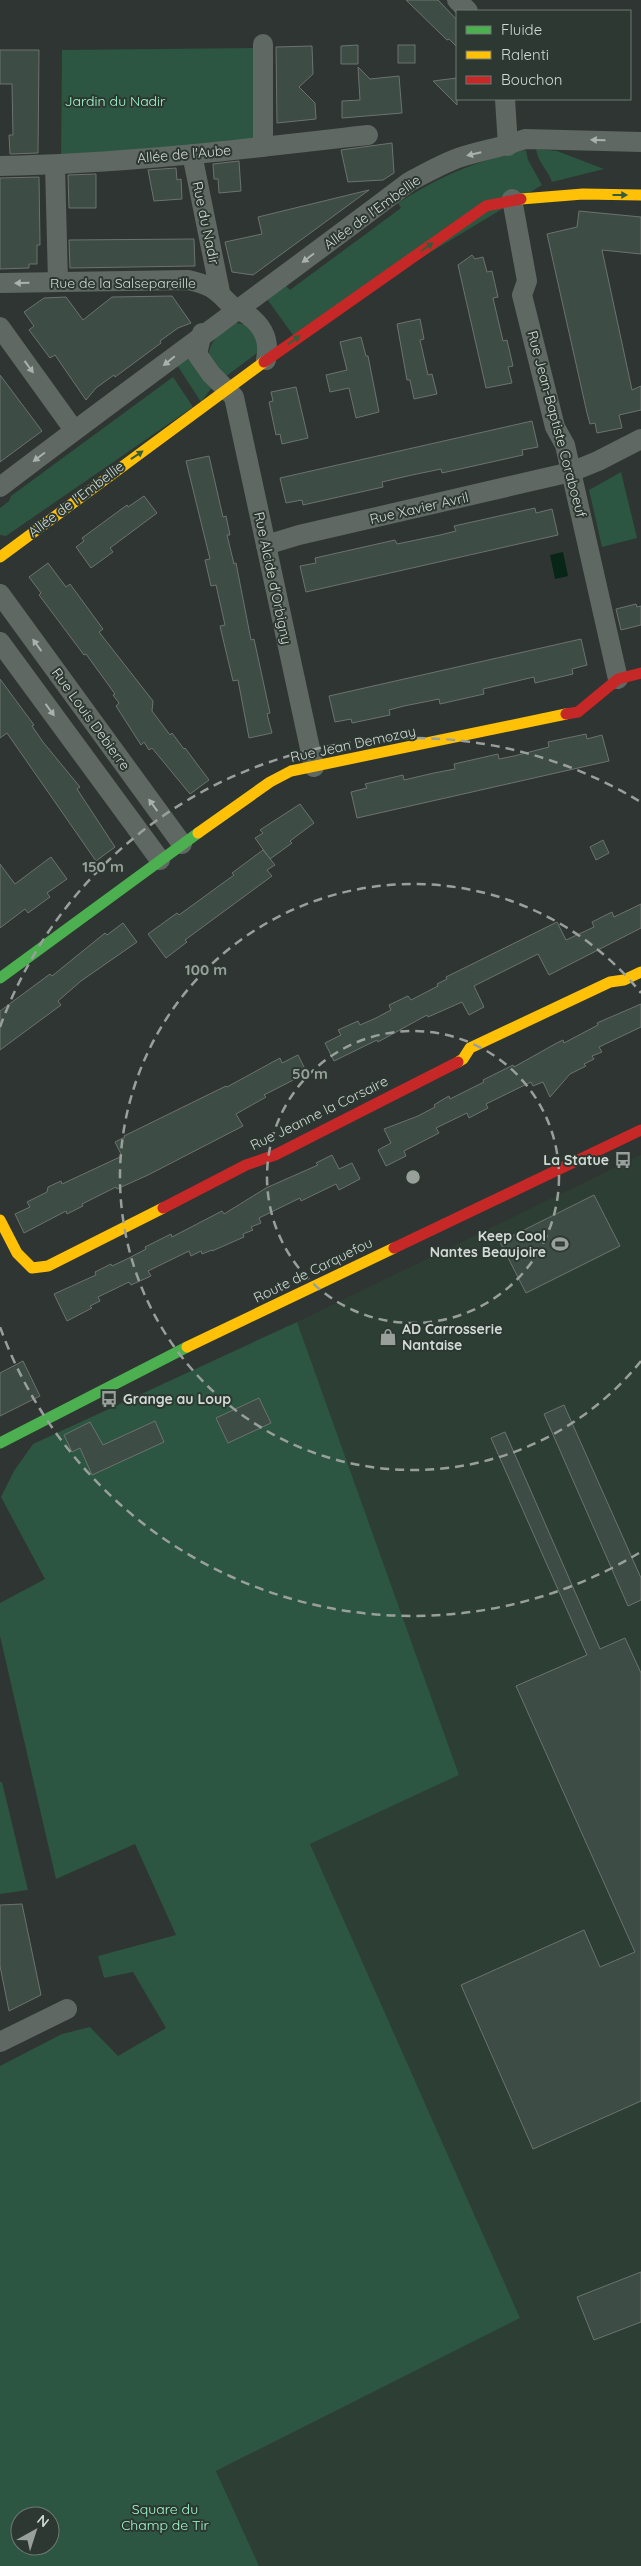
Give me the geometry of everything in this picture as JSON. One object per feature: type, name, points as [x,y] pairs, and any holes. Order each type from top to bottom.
[{"type":"street","points":[[457,0],[467,10]]},
{"type":"street","points":[[263,44],[263,147]]},
{"type":"street","points":[[505,100],[508,146]]},
{"type":"street","name":"Allée de l'Aube","points":[[0,166],[55,165],[192,154],[368,135]]},
{"type":"street","name":"Allée de l'Embellie","points":[[0,487],[74,430],[167,363],[202,333],[258,296],[409,182],[436,167],[462,157],[508,146],[525,139],[641,142]]},
{"type":"street","name":"Rue du Nadir","points":[[192,154],[220,292]]},
{"type":"street","points":[[55,165],[58,282]]},
{"type":"street","name":"Allée de l'Embellie","points":[[0,558],[126,462],[228,391],[266,360],[486,206],[512,199],[564,195],[641,195]]},
{"type":"street","name":"Rue Jean-Baptiste Coraboeuf","points":[[512,199],[527,281],[522,295],[555,427],[565,445],[618,679]]},
{"type":"street","name":"Rue de la Salsepareille","points":[[0,284],[188,280],[205,284],[220,292],[236,310]]},
{"type":"street","points":[[236,310],[247,314],[265,334],[269,346],[266,360]]},
{"type":"street","points":[[0,328],[74,430]]},
{"type":"street","points":[[202,333],[197,354],[211,374],[228,391]]},
{"type":"street","name":"Rue Alcide d'Orbigny","points":[[228,391],[234,397],[314,767]]},
{"type":"street","name":"Rue Xavier Avril","points":[[266,545],[300,535],[571,472],[598,461],[641,439]]},
{"type":"street","name":"Rue Louis Debierre","points":[[0,594],[182,844]]},
{"type":"street","name":"Rue Louis Debierre","points":[[0,642],[160,860]]},
{"type":"street","name":"Rue Jean Demozay","points":[[0,978],[182,844],[270,782],[290,771],[578,712],[618,679],[641,673]]},
{"type":"street","name":"Rue Jeanne la Corsaire","points":[[0,1220],[17,1253],[32,1268],[48,1266],[246,1165],[275,1155],[463,1059],[470,1048],[610,982],[624,980],[641,972]]},
{"type":"street","name":"Route de Carquefou","points":[[0,1444],[135,1372],[641,1130]]},
{"type":"street","points":[[0,2042],[67,2010]]},
{"type":"shaded area","points":[[563,552],[568,576],[555,579],[550,555]]},
{"type":"shaded area","points":[[641,1155],[641,2566],[259,2566],[216,2471],[520,2318],[473,2218],[310,1844],[459,1775],[297,1322]]},
{"type":"green space","name":"Jardin du Nadir","points":[[256,48],[255,141],[61,158],[62,50]]},
{"type":"green space","points":[[536,149],[557,151],[604,169],[552,182],[538,158]]},
{"type":"green space","points":[[526,150],[528,160],[542,185],[293,335],[267,299],[286,286],[290,290],[401,208],[398,203],[428,185],[475,164]]},
{"type":"green space","points":[[236,323],[250,325],[261,350],[225,377],[208,357],[209,350],[214,340],[221,333]]},
{"type":"green space","points":[[188,357],[212,387],[201,402],[177,365]]},
{"type":"green space","points":[[173,377],[193,407],[6,536],[0,535],[0,508],[9,501],[11,496]]},
{"type":"green space","points":[[621,472],[637,538],[602,547],[589,490]]},
{"type":"green space","name":"Square du Champ de Tir","points":[[297,1322],[459,1775],[310,1844],[520,2318],[216,2471],[259,2566],[0,2566],[0,2066],[62,2034],[90,2027],[118,2056],[166,2028],[133,1972],[104,1978],[98,1956],[176,1935],[135,1844],[56,1879],[0,1636],[0,1603],[45,1579],[1,1497],[14,1471],[33,1444]]},
{"type":"green space","points":[[0,1782],[2,1782],[28,1890],[0,1894]]},
{"type":"building","points":[[406,0],[438,0],[456,19],[456,46],[449,39],[447,40]]},
{"type":"building","points":[[358,45],[358,64],[341,64],[341,46]]},
{"type":"building","points":[[398,45],[415,45],[415,63],[398,63]]},
{"type":"building","points":[[312,46],[313,74],[299,87],[315,103],[316,119],[277,123],[276,47]]},
{"type":"building","points":[[0,50],[39,50],[38,153],[10,154],[9,135],[13,135],[12,84],[0,84]]},
{"type":"building","points":[[358,67],[370,79],[399,76],[402,113],[342,118],[342,101],[360,100]]},
{"type":"building","points":[[456,78],[457,105],[433,81]]},
{"type":"building","points":[[392,143],[394,173],[383,180],[348,182],[341,150]]},
{"type":"building","points":[[239,161],[241,191],[219,193],[218,179],[214,179],[213,164]]},
{"type":"building","points":[[176,168],[177,180],[181,179],[182,199],[154,201],[148,170]]},
{"type":"building","points":[[96,174],[96,208],[69,208],[68,175]]},
{"type":"building","points":[[39,177],[40,245],[37,245],[37,264],[29,264],[29,268],[0,269],[0,178]]},
{"type":"building","points":[[369,190],[253,275],[232,272],[225,242],[262,234],[258,217]]},
{"type":"building","points":[[579,211],[641,217],[641,254],[602,250],[632,390],[641,386],[641,410],[619,415],[622,428],[597,433],[595,423],[590,424],[587,413],[547,234],[577,227]]},
{"type":"building","points":[[194,239],[195,266],[70,268],[69,240]]},
{"type":"building","points":[[472,255],[475,259],[483,257],[487,272],[492,271],[498,297],[493,298],[503,341],[507,340],[513,366],[508,367],[512,383],[486,388],[458,265]]},
{"type":"building","points":[[172,296],[191,323],[178,328],[160,341],[161,343],[115,377],[114,375],[96,388],[86,400],[55,355],[50,358],[29,330],[34,326],[24,312],[44,298],[66,297],[83,320],[112,297]]},
{"type":"building","points":[[420,319],[424,339],[420,340],[428,375],[432,374],[437,394],[414,399],[410,380],[407,380],[397,324]]},
{"type":"building","points":[[361,337],[366,356],[368,356],[379,412],[356,418],[349,388],[330,392],[326,375],[347,370],[340,342]]},
{"type":"building","points":[[0,375],[42,431],[0,462]]},
{"type":"building","points":[[296,387],[308,438],[282,444],[280,434],[276,435],[269,402],[273,401],[271,392]]},
{"type":"building","points":[[532,421],[538,447],[522,450],[523,455],[442,473],[441,469],[412,475],[382,482],[383,487],[303,505],[302,500],[286,503],[280,478]]},
{"type":"building","points":[[209,456],[223,517],[226,516],[230,535],[227,535],[234,564],[236,563],[251,640],[254,639],[270,713],[267,714],[272,733],[249,738],[238,680],[233,681],[220,626],[225,625],[216,585],[211,586],[205,560],[210,559],[186,461]]},
{"type":"building","points":[[144,496],[157,513],[110,548],[113,552],[91,568],[76,547],[84,541],[82,538],[127,505],[128,507]]},
{"type":"building","points":[[535,508],[536,513],[552,509],[558,535],[306,592],[300,566],[316,563],[315,558],[395,540],[397,544],[440,535],[456,531],[454,526]]},
{"type":"building","points":[[48,563],[66,587],[70,584],[103,629],[99,632],[153,701],[152,711],[170,735],[172,733],[185,748],[209,780],[190,794],[152,748],[149,750],[144,742],[141,745],[116,706],[119,703],[113,695],[115,694],[39,595],[41,593],[29,577]]},
{"type":"building","points":[[636,604],[637,607],[641,606],[641,625],[621,630],[616,609]]},
{"type":"building","points":[[581,639],[587,665],[572,669],[573,674],[535,683],[534,677],[483,689],[484,694],[440,704],[439,699],[389,710],[390,715],[352,723],[351,719],[335,722],[329,696]]},
{"type":"building","points":[[0,679],[34,725],[32,726],[43,742],[80,787],[77,789],[115,847],[96,861],[7,733],[0,738]]},
{"type":"building","points":[[586,734],[587,739],[602,735],[609,761],[357,818],[351,792],[367,788],[365,784],[403,775],[404,780],[455,769],[454,764],[498,754],[499,759],[514,756],[549,747],[548,742]]},
{"type":"building","points":[[300,804],[314,823],[290,841],[292,843],[270,859],[255,838],[263,833],[260,830]]},
{"type":"building","points":[[603,840],[609,853],[596,860],[590,847]]},
{"type":"building","points":[[263,850],[275,865],[267,870],[272,876],[185,940],[187,942],[166,958],[148,934],[177,913],[179,915],[234,875],[232,873]]},
{"type":"building","points":[[51,857],[67,879],[47,893],[50,897],[28,913],[25,909],[0,928],[0,864],[15,884]]},
{"type":"building","points":[[641,904],[641,928],[549,975],[538,954],[474,986],[484,1007],[469,1015],[462,1002],[428,1017],[427,1015],[378,1042],[377,1040],[334,1061],[325,1043],[341,1035],[338,1030],[358,1021],[360,1025],[376,1018],[391,1010],[389,1005],[408,996],[411,1000],[438,986],[437,984],[447,979],[446,977],[557,922],[566,940],[594,927],[592,922],[612,912],[614,917]]},
{"type":"building","points":[[123,923],[137,942],[81,981],[58,1001],[61,1005],[0,1050],[0,1011],[50,974],[52,976],[105,933],[107,935]]},
{"type":"building","points":[[641,1004],[641,1027],[599,1047],[602,1052],[592,1056],[594,1059],[584,1064],[586,1066],[570,1074],[550,1097],[543,1082],[533,1086],[531,1082],[486,1104],[488,1108],[469,1118],[467,1113],[436,1128],[439,1133],[404,1151],[406,1156],[386,1166],[378,1150],[391,1143],[384,1129],[418,1116],[435,1107],[434,1105],[449,1096],[450,1099],[484,1082],[483,1080],[513,1065],[514,1067],[563,1040],[564,1043],[598,1025],[597,1023]]},
{"type":"building","points":[[298,1055],[307,1073],[264,1095],[266,1097],[236,1114],[243,1126],[148,1175],[117,1189],[116,1187],[82,1204],[83,1206],[67,1214],[66,1211],[24,1233],[15,1214],[30,1207],[27,1202],[47,1192],[48,1187],[61,1181],[62,1184],[122,1156],[115,1142],[124,1136],[227,1087],[280,1058],[282,1063]]},
{"type":"building","points":[[332,1155],[339,1169],[352,1163],[360,1179],[339,1190],[336,1184],[301,1201],[300,1198],[259,1218],[261,1223],[251,1227],[253,1230],[243,1234],[244,1237],[212,1251],[202,1254],[201,1251],[191,1256],[189,1251],[148,1271],[151,1276],[131,1285],[129,1282],[98,1297],[100,1301],[90,1306],[92,1308],[67,1321],[54,1294],[96,1275],[95,1272],[129,1258],[146,1249],[145,1247],[171,1234],[172,1237],[222,1211],[224,1214],[266,1188],[318,1165],[316,1163]]},
{"type":"building","name":"Keep Cool Nantes Beaujoire","points":[[594,1195],[620,1246],[526,1293],[500,1242]]},
{"type":"building","points":[[23,1361],[40,1396],[0,1416],[0,1373]]},
{"type":"building","points":[[259,1398],[271,1423],[228,1443],[216,1418]]},
{"type":"building","points":[[564,1405],[641,1578],[641,1600],[628,1606],[544,1414]]},
{"type":"building","points":[[155,1421],[164,1442],[92,1475],[80,1448],[72,1452],[64,1435],[90,1422],[103,1445]]},
{"type":"building","points":[[505,1432],[600,1649],[625,1638],[641,1673],[641,2101],[533,2149],[461,1985],[584,1930],[600,1967],[635,1952],[516,1686],[587,1655],[491,1438]]},
{"type":"building","points":[[22,1904],[41,1995],[9,2011],[0,1966],[0,1905]]},
{"type":"building","points":[[641,2272],[641,2322],[594,2340],[577,2297]]},
{"type":"traffic: fast","points":[[0,978],[198,833]]},
{"type":"traffic: fast","points":[[0,1443],[187,1347]]},
{"type":"traffic: slow","points":[[521,199],[583,194],[641,195]]},
{"type":"traffic: slow","points":[[0,557],[264,362]]},
{"type":"traffic: slow","points":[[198,833],[270,782],[291,771],[566,714]]},
{"type":"traffic: slow","points":[[458,1062],[463,1059],[470,1048],[610,982],[624,980],[641,972]]},
{"type":"traffic: slow","points":[[0,1220],[17,1253],[32,1268],[48,1266],[163,1208]]},
{"type":"traffic: slow","points":[[187,1347],[394,1248]]},
{"type":"traffic: jam","points":[[264,362],[486,206],[521,199]]},
{"type":"traffic: jam","points":[[566,714],[578,712],[618,679],[641,673]]},
{"type":"traffic: jam","points":[[163,1208],[246,1165],[275,1155],[458,1062]]},
{"type":"traffic: jam","points":[[394,1248],[641,1130]]},
{"type":"place","name":"La Statue","points":[[623,1160]]},
{"type":"place","name":"Keep Cool Nantes Beaujoire","points":[[560,1244]]},
{"type":"place","name":"AD Carrosserie Nantaise","points":[[388,1337]]},
{"type":"place","name":"Grange au Loup","points":[[109,1399]]}]
